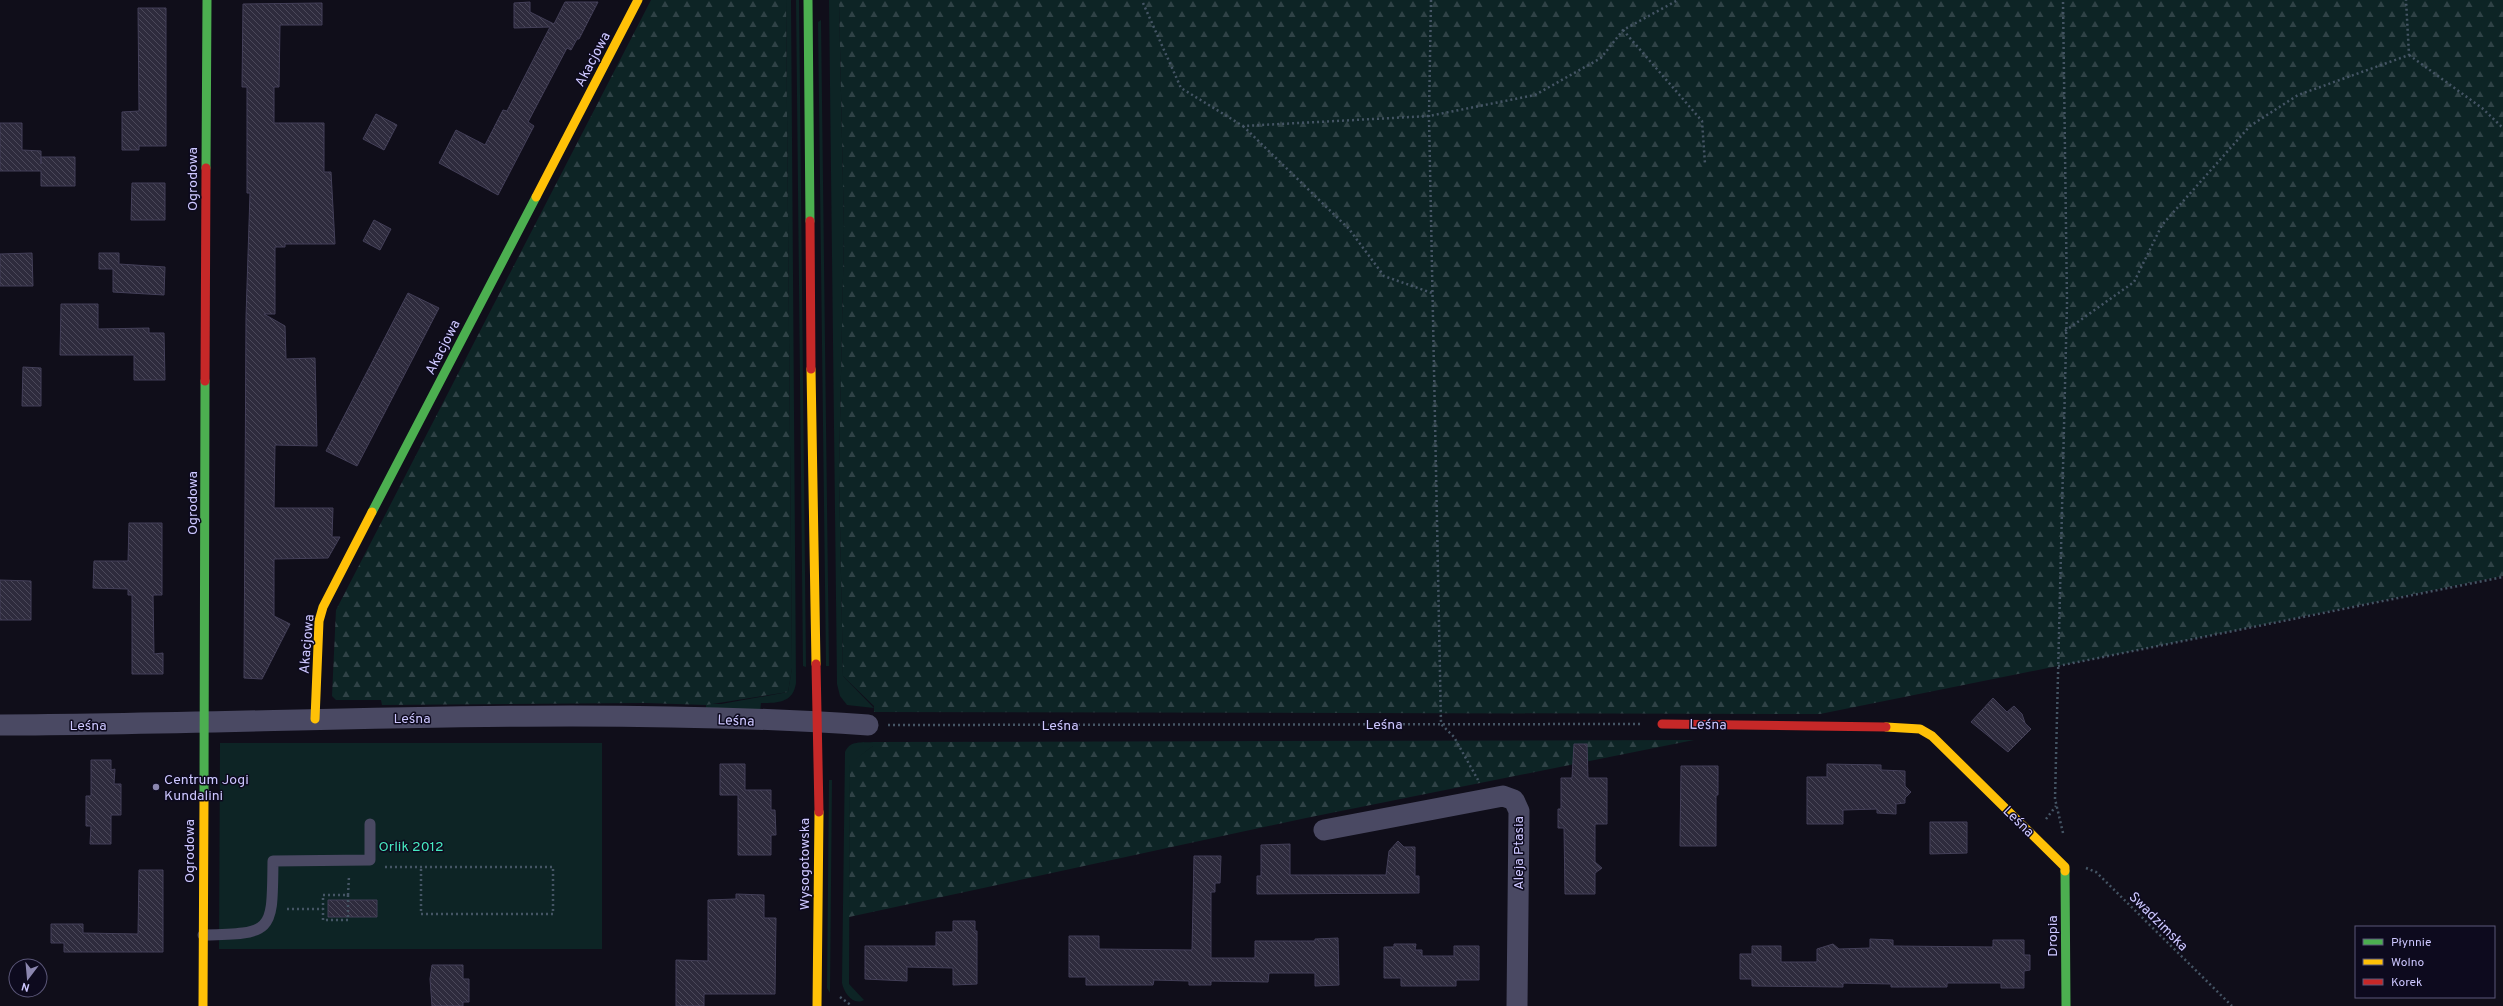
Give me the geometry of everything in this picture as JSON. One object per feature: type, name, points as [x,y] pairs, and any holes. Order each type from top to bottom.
[{"type":"street","name":"Ogrodowa","points":[[203,1006],[203,722],[206,561],[207,0]]},
{"type":"street","name":"Akacjowa","points":[[314,719],[319,621],[323,606],[638,0]]},
{"type":"street","name":"Wysogotowska","points":[[808,0],[813,570],[817,723],[817,1006]]},
{"type":"street","name":"Leśna","points":[[0,725],[165,724],[314,719],[636,716],[868,725]]},
{"type":"street","name":"Leśna","points":[[1662,724],[1907,727],[1920,729],[1932,736],[2065,867]]},
{"type":"street","name":"Aleja Ptasia","points":[[1324,830],[1488,798],[1509,797],[1514,800],[1519,811],[1517,1006]]},
{"type":"street","name":"Dropia","points":[[2065,867],[2066,1006]]},
{"type":"lane","points":[[203,935],[255,931],[270,918],[272,909],[273,861],[370,860],[370,824]]},
{"type":"path","points":[[1431,0],[1429,116],[1441,724],[1454,737],[1488,798]]},
{"type":"path","points":[[1243,126],[1429,116],[1535,95],[1601,58],[1623,30],[1678,0]]},
{"type":"path","points":[[2063,0],[2066,331],[2055,799],[2062,830],[2065,867]]},
{"type":"path","points":[[2406,0],[2409,55]]},
{"type":"path","points":[[1143,3],[1180,88],[1243,126],[1349,229],[1384,276],[1433,293]]},
{"type":"path","points":[[1623,30],[1702,121],[1705,164]]},
{"type":"path","points":[[2066,331],[2134,282],[2162,224],[2250,126],[2298,95],[2409,55]]},
{"type":"path","points":[[2409,55],[2482,108],[2503,128]]},
{"type":"path","points":[[2058,666],[2503,577]]},
{"type":"path","name":"Leśna","points":[[868,725],[1662,724]]},
{"type":"path","points":[[370,860],[380,867],[421,866],[553,867],[553,914],[421,914],[421,866]]},
{"type":"path","name":"Swadzimska","points":[[2065,867],[2080,866],[2096,872],[2232,1006]]},
{"type":"path","points":[[323,895],[348,895],[348,920],[323,920],[323,909],[323,895]]},
{"type":"path","points":[[272,909],[323,909]]},
{"type":"path","points":[[838,992],[842,1000],[852,1006]]},
{"type":"green space","points":[[651,0],[786,0],[792,668],[788,692],[706,705],[646,703],[382,705],[381,700],[336,700],[332,696],[336,610]]},
{"type":"green space","points":[[786,0],[791,0],[796,683],[792,695],[779,702],[761,703],[760,712],[706,709],[706,704],[721,704],[788,692],[792,668]]},
{"type":"green space","points":[[796,0],[799,0],[806,667],[803,666]]},
{"type":"green space","points":[[829,0],[839,0],[844,230],[839,472],[843,676],[874,708],[847,705],[840,696],[837,684]]},
{"type":"green space","points":[[839,0],[2503,0],[2503,576],[1820,714],[874,712],[874,706],[843,676],[839,472],[844,230]]},
{"type":"green space","points":[[821,20],[829,666],[826,666],[818,22]]},
{"type":"green space","points":[[1694,740],[1306,818],[849,917],[850,763],[873,746],[873,742]]},
{"type":"green space","points":[[860,742],[873,742],[873,746],[850,764],[849,984],[864,1000],[856,1001],[850,998],[842,983],[845,752],[847,748],[853,744]]},
{"type":"green space","name":"Orlik 2012","points":[[220,743],[602,743],[602,949],[219,949]]},
{"type":"green space","points":[[829,780],[832,780],[830,993],[827,988]]},
{"type":"building","points":[[530,2],[530,12],[554,24],[565,2],[598,2],[579,39],[577,39],[571,50],[567,48],[528,122],[534,126],[498,195],[439,163],[456,130],[485,145],[503,110],[507,111],[550,27],[514,28],[514,3]]},
{"type":"building","points":[[322,3],[322,25],[280,25],[279,87],[274,87],[274,123],[324,123],[324,172],[331,172],[335,244],[285,244],[285,247],[275,247],[275,314],[264,314],[285,326],[286,359],[315,358],[317,446],[275,445],[274,508],[333,508],[332,537],[340,537],[328,558],[274,559],[274,616],[290,624],[262,679],[244,678],[246,317],[250,193],[247,193],[247,87],[242,87],[243,4]]},
{"type":"building","points":[[138,8],[166,8],[166,146],[139,146],[139,150],[122,150],[122,112],[139,111]]},
{"type":"building","points":[[376,114],[397,125],[384,150],[363,139]]},
{"type":"building","points":[[0,123],[22,123],[22,150],[41,151],[41,157],[75,157],[75,186],[41,186],[41,171],[0,171]]},
{"type":"building","points":[[132,183],[165,183],[165,220],[131,220]]},
{"type":"building","points":[[374,220],[391,229],[380,250],[363,241]]},
{"type":"building","points":[[32,253],[33,286],[0,286],[0,254]]},
{"type":"building","points":[[99,253],[119,253],[119,264],[165,267],[164,295],[113,292],[113,269],[99,269]]},
{"type":"building","points":[[408,293],[439,308],[357,466],[326,451]]},
{"type":"building","points":[[61,304],[98,304],[98,329],[149,328],[149,333],[164,333],[165,380],[134,380],[134,355],[60,355]]},
{"type":"building","points":[[23,367],[41,368],[41,406],[22,406]]},
{"type":"building","points":[[129,523],[162,523],[162,595],[153,595],[154,654],[163,653],[163,674],[132,674],[132,595],[128,595],[128,589],[93,588],[94,561],[128,561]]},
{"type":"building","points":[[0,580],[31,581],[31,620],[0,620]]},
{"type":"building","points":[[1993,698],[2007,712],[2014,706],[2022,714],[2025,723],[2031,729],[2008,752],[1971,722]]},
{"type":"building","points":[[1574,744],[1587,744],[1588,778],[1607,778],[1607,824],[1595,824],[1595,862],[1602,868],[1595,873],[1595,894],[1565,894],[1564,828],[1558,828],[1558,809],[1561,809],[1561,778],[1572,778]]},
{"type":"building","points":[[91,760],[111,760],[111,770],[115,769],[114,784],[121,784],[121,815],[111,815],[111,844],[90,844],[91,826],[86,826],[86,796],[91,796]]},
{"type":"building","points":[[720,764],[745,764],[745,790],[771,790],[771,810],[775,810],[776,835],[771,835],[771,855],[738,855],[738,795],[720,795]]},
{"type":"building","points":[[1827,764],[1881,765],[1881,770],[1905,771],[1905,786],[1911,792],[1905,798],[1905,803],[1896,804],[1896,814],[1877,813],[1877,809],[1843,810],[1843,824],[1807,824],[1807,777],[1827,777]]},
{"type":"building","points":[[1681,766],[1718,766],[1718,795],[1716,795],[1716,846],[1680,846]]},
{"type":"building","points":[[1930,822],[1967,822],[1967,853],[1930,854]]},
{"type":"building","points":[[1398,841],[1404,847],[1415,847],[1415,876],[1419,876],[1419,893],[1257,894],[1257,876],[1261,876],[1261,845],[1290,844],[1290,875],[1386,875],[1389,851]]},
{"type":"building","points":[[1194,856],[1221,856],[1220,883],[1215,883],[1215,892],[1211,892],[1211,958],[1255,958],[1255,941],[1315,941],[1315,939],[1338,938],[1339,985],[1315,986],[1315,973],[1269,973],[1268,982],[1211,981],[1211,985],[1189,985],[1189,981],[1154,980],[1153,985],[1086,985],[1086,977],[1069,977],[1069,936],[1099,936],[1099,949],[1192,950]]},
{"type":"building","points":[[139,870],[163,870],[163,952],[64,952],[64,943],[51,943],[51,924],[83,924],[83,933],[138,934]]},
{"type":"building","points":[[736,894],[764,895],[764,918],[776,918],[775,994],[704,994],[704,1006],[676,1006],[676,960],[708,961],[708,900],[736,899]]},
{"type":"building","points":[[328,900],[377,900],[377,917],[328,917]]},
{"type":"building","points":[[953,921],[975,921],[975,931],[977,931],[977,984],[953,985],[953,968],[907,967],[907,981],[865,979],[865,946],[936,946],[936,932],[953,932]]},
{"type":"building","points":[[1870,939],[1893,940],[1893,946],[1993,947],[1993,940],[2024,940],[2024,955],[2030,955],[2030,970],[2024,971],[2024,988],[2001,988],[2001,983],[1947,983],[1947,987],[1891,987],[1891,984],[1843,983],[1843,987],[1752,986],[1752,979],[1740,979],[1740,954],[1752,954],[1752,946],[1781,946],[1781,962],[1817,962],[1817,949],[1833,944],[1839,949],[1870,948]]},
{"type":"building","points":[[1394,944],[1416,944],[1415,950],[1422,950],[1422,956],[1454,956],[1454,946],[1479,946],[1479,980],[1456,980],[1456,986],[1401,986],[1401,978],[1384,978],[1384,947],[1394,947]]},
{"type":"building","points":[[432,965],[463,965],[463,979],[469,979],[469,1002],[463,1002],[463,1006],[432,1006],[430,979]]},
{"type":"traffic: fast","points":[[206,168],[207,0]]},
{"type":"traffic: fast","points":[[808,0],[810,221]]},
{"type":"traffic: fast","points":[[372,512],[536,197]]},
{"type":"traffic: fast","points":[[204,799],[205,381]]},
{"type":"traffic: fast","points":[[2065,871],[2066,1006]]},
{"type":"traffic: slow","points":[[536,197],[638,0]]},
{"type":"traffic: slow","points":[[811,369],[816,664]]},
{"type":"traffic: slow","points":[[315,719],[319,621],[323,607],[372,512]]},
{"type":"traffic: slow","points":[[1886,727],[1920,729],[1932,736],[2065,867],[2065,871]]},
{"type":"traffic: slow","points":[[203,1006],[204,799]]},
{"type":"traffic: slow","points":[[817,1006],[819,812]]},
{"type":"traffic: jam","points":[[205,381],[206,168]]},
{"type":"traffic: jam","points":[[810,221],[811,369]]},
{"type":"traffic: jam","points":[[816,664],[819,812]]},
{"type":"traffic: jam","points":[[1662,724],[1886,727]]},
{"type":"place","name":"Centrum Jogi Kundalini","points":[[156,787]]}]
